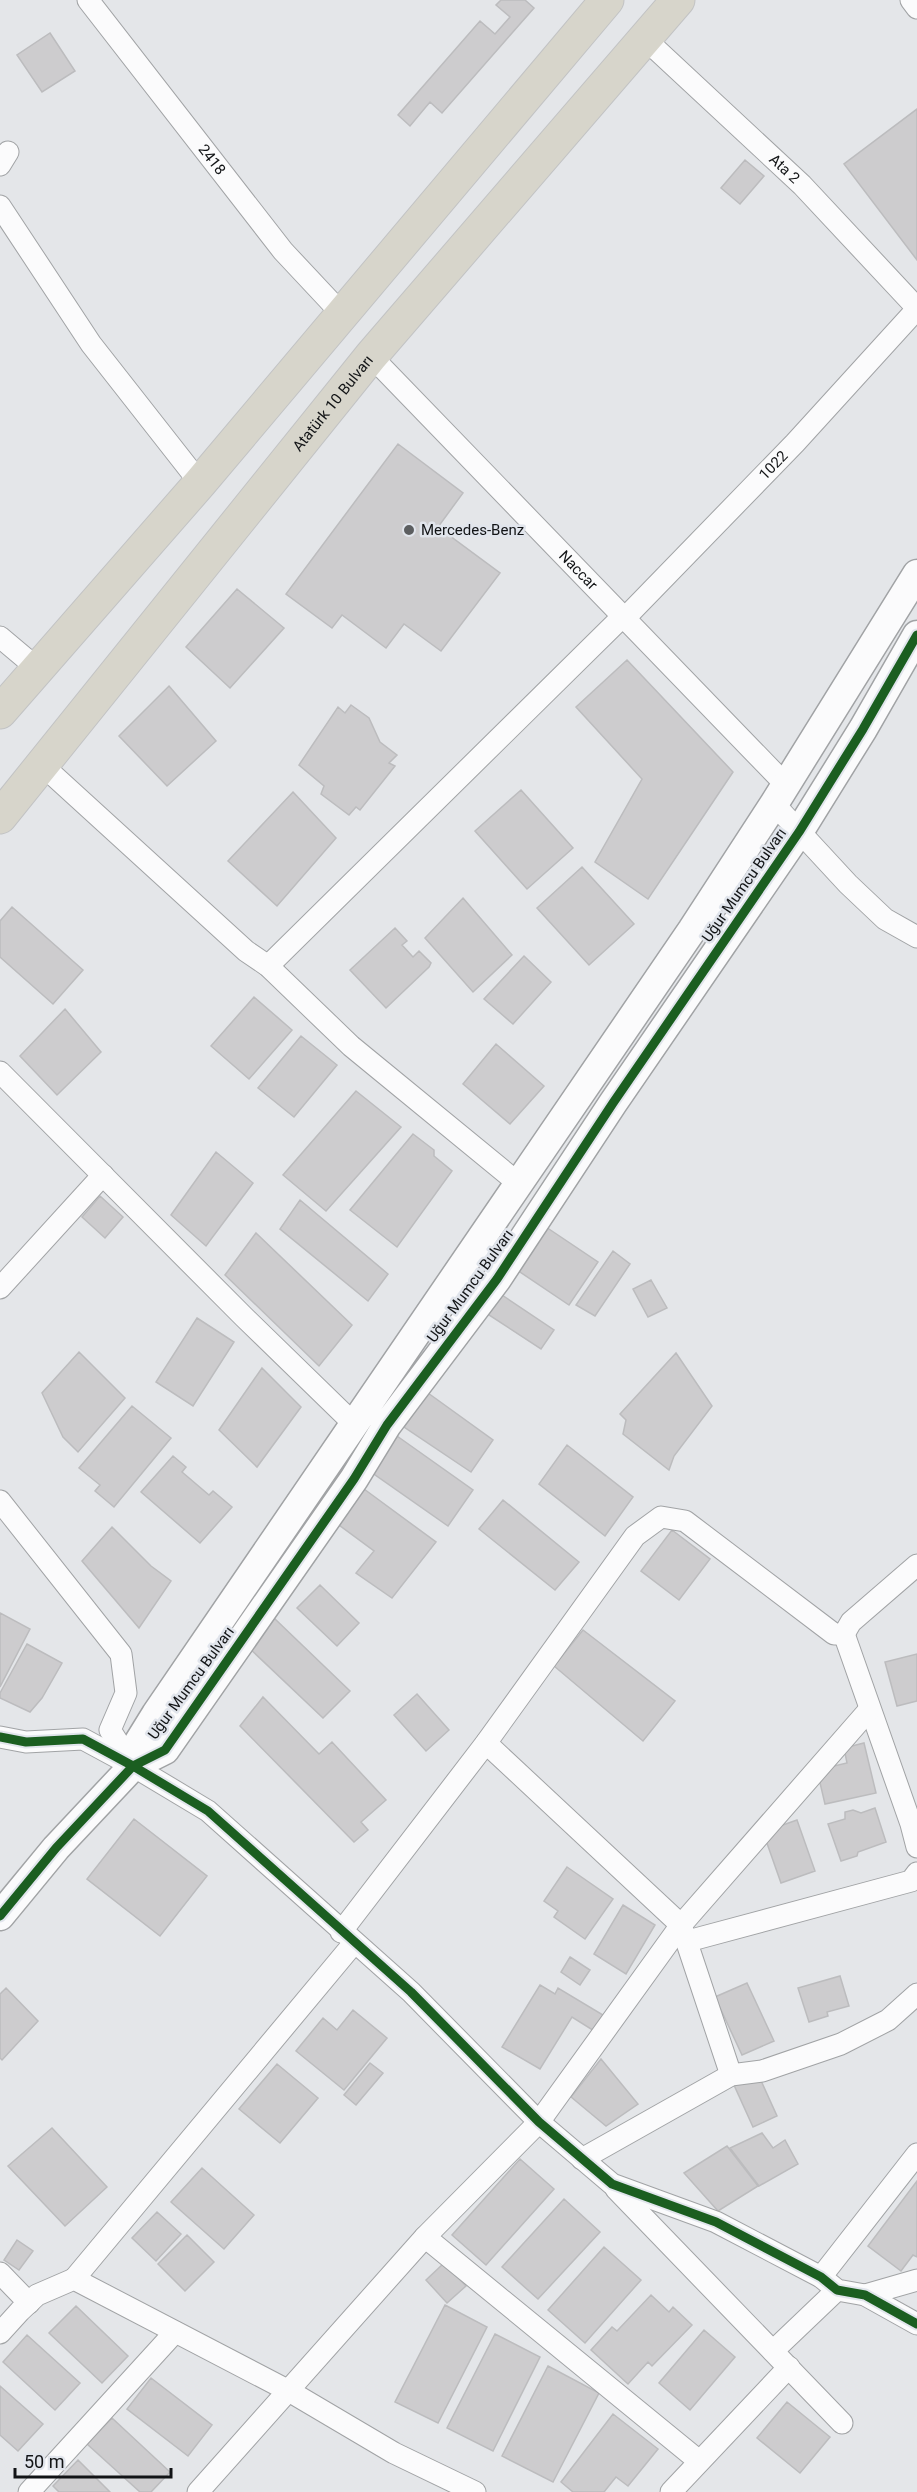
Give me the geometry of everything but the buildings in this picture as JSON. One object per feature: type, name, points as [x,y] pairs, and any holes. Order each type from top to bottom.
[{"type":"highway","points":[[0,712],[200,483],[607,0]]},
{"type":"highway","name":"Atatürk 10 Bulvarı","points":[[0,817],[371,356],[678,0]]},
{"type":"street","name":"2418","points":[[88,0],[283,251],[342,314]]},
{"type":"street","points":[[911,0],[917,8]]},
{"type":"street","name":"Ata 2","points":[[644,38],[802,185],[917,309]]},
{"type":"street","points":[[0,206],[91,344],[200,483]]},
{"type":"street","name":"1022","points":[[268,966],[619,620],[626,617],[795,443],[917,309]]},
{"type":"street","name":"Naccar","points":[[371,356],[626,617],[780,794],[799,831],[848,884],[885,919],[917,937]]},
{"type":"street","name":"Uğur Mumcu Bulvarı","points":[[133,1766],[135,1748],[156,1714],[518,1183],[606,1058],[780,794],[916,579]]},
{"type":"street","name":"Uğur Mumcu Bulvarı","points":[[0,1916],[56,1848],[133,1766],[165,1750],[354,1479],[387,1425],[497,1279],[613,1103],[799,831],[863,729],[917,635]]},
{"type":"street","points":[[0,637],[38,669]]},
{"type":"street","points":[[41,764],[246,951],[268,966],[351,1046],[518,1183]]},
{"type":"street","points":[[0,1072],[354,1424]]},
{"type":"street","points":[[0,1288],[103,1175]]},
{"type":"street","points":[[0,1501],[120,1654],[126,1693],[110,1730],[133,1766]]},
{"type":"street","points":[[0,2333],[37,2295],[74,2279],[347,1937],[635,1536],[661,1517],[685,1521],[834,1634],[844,1634]]},
{"type":"street","points":[[844,1634],[852,1622],[917,1565]]},
{"type":"street","points":[[844,1634],[917,1847]]},
{"type":"street","points":[[198,2492],[425,2237],[539,2122],[685,1933],[869,1710]]},
{"type":"street","points":[[0,1737],[26,1742],[83,1739],[208,1811],[411,1992],[539,2122],[612,2184],[842,2423]]},
{"type":"street","points":[[486,1743],[685,1933],[731,2075]]},
{"type":"street","points":[[685,1933],[911,1881],[917,1873]]},
{"type":"street","points":[[582,2158],[731,2075],[762,2071],[841,2044],[888,2020],[917,1994]]},
{"type":"street","points":[[821,2277],[917,2154]]},
{"type":"street","points":[[612,2184],[716,2222],[821,2277],[837,2290],[865,2295],[917,2324]]},
{"type":"street","points":[[425,2237],[699,2461]]},
{"type":"street","points":[[0,2273],[29,2302]]},
{"type":"street","points":[[74,2279],[289,2391],[394,2453],[474,2492]]},
{"type":"street","points":[[865,2295],[917,2280]]},
{"type":"street","points":[[773,2351],[837,2290]]},
{"type":"street","points":[[29,2492],[176,2332]]},
{"type":"street","points":[[671,2492],[789,2367]]},
{"type":"cycle path","points":[[0,1916],[56,1848],[133,1766],[165,1750],[354,1479],[387,1425],[497,1279],[613,1103],[799,832],[863,729],[917,635]]},
{"type":"cycle path","points":[[0,1737],[26,1742],[83,1739],[208,1811],[411,1992],[539,2122],[612,2184],[716,2222],[821,2277],[837,2290],[865,2295],[917,2324]]},
{"type":"place","name":"Mercedes-Benz","points":[[409,530]]}]
